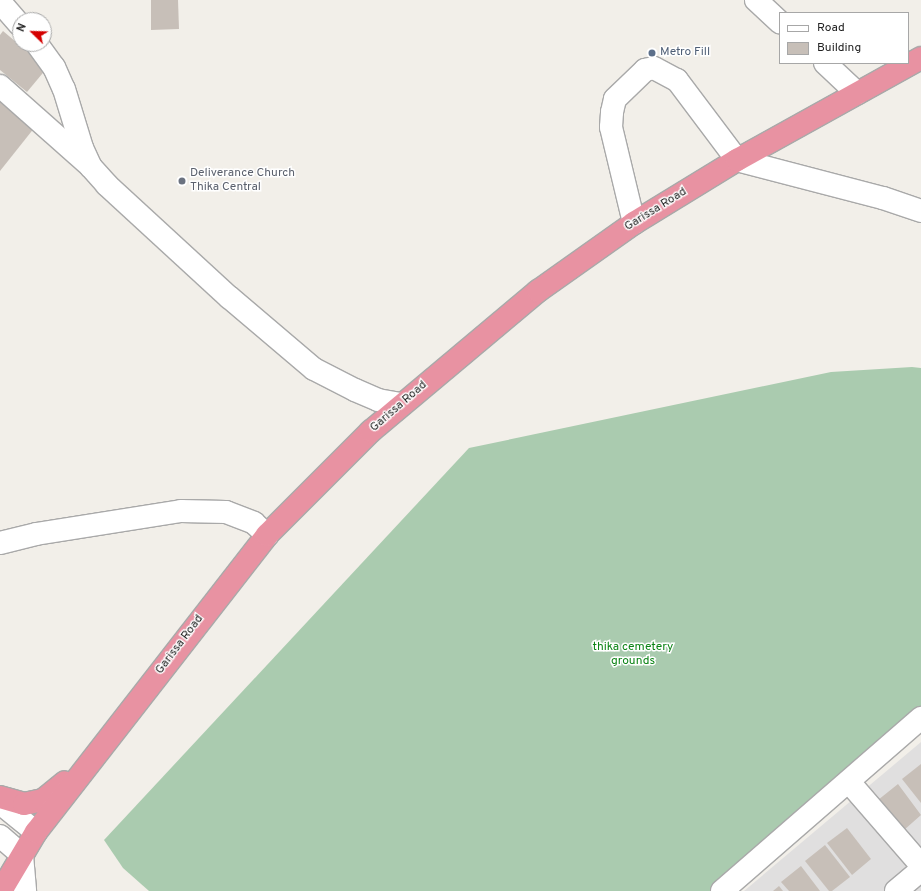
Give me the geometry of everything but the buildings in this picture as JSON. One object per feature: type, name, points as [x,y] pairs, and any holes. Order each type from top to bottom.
[{"type":"highway","name":"Garissa Road","points":[[1,891],[36,832],[95,758],[186,636],[267,535],[401,404],[538,291],[634,222],[737,160],[921,58]]},
{"type":"highway","points":[[0,798],[24,804],[43,800],[95,758]]},
{"type":"street","points":[[756,0],[779,21]]},
{"type":"street","points":[[0,2],[12,16]]},
{"type":"street","points":[[43,52],[54,67],[64,89],[82,148],[91,166]]},
{"type":"street","points":[[826,64],[857,93]]},
{"type":"street","points":[[634,222],[611,127],[612,112],[615,99],[645,70],[654,68],[666,72],[677,80],[737,160],[883,198],[921,211]]},
{"type":"street","points":[[0,86],[91,166],[107,185],[190,261],[314,369],[378,400],[401,404]]},
{"type":"street","points":[[0,543],[36,534],[181,511],[226,512],[254,523],[267,535]]},
{"type":"street","points":[[722,891],[921,718]]},
{"type":"street","points":[[848,782],[921,865]]},
{"type":"street","points":[[0,803],[36,832]]},
{"type":"street","points":[[0,836],[22,855],[26,891]]},
{"type":"street","points":[[896,891],[921,870]]},
{"type":"shaded area","points":[[921,742],[921,891],[744,891]]},
{"type":"green space","name":"thika cemetery grounds","points":[[912,367],[921,368],[921,720],[719,891],[149,891],[123,868],[104,840],[469,448],[831,372]]},
{"type":"place","name":"Metro Fill","points":[[652,53]]},
{"type":"place","name":"Deliverance Church Thika Central","points":[[182,181]]}]
